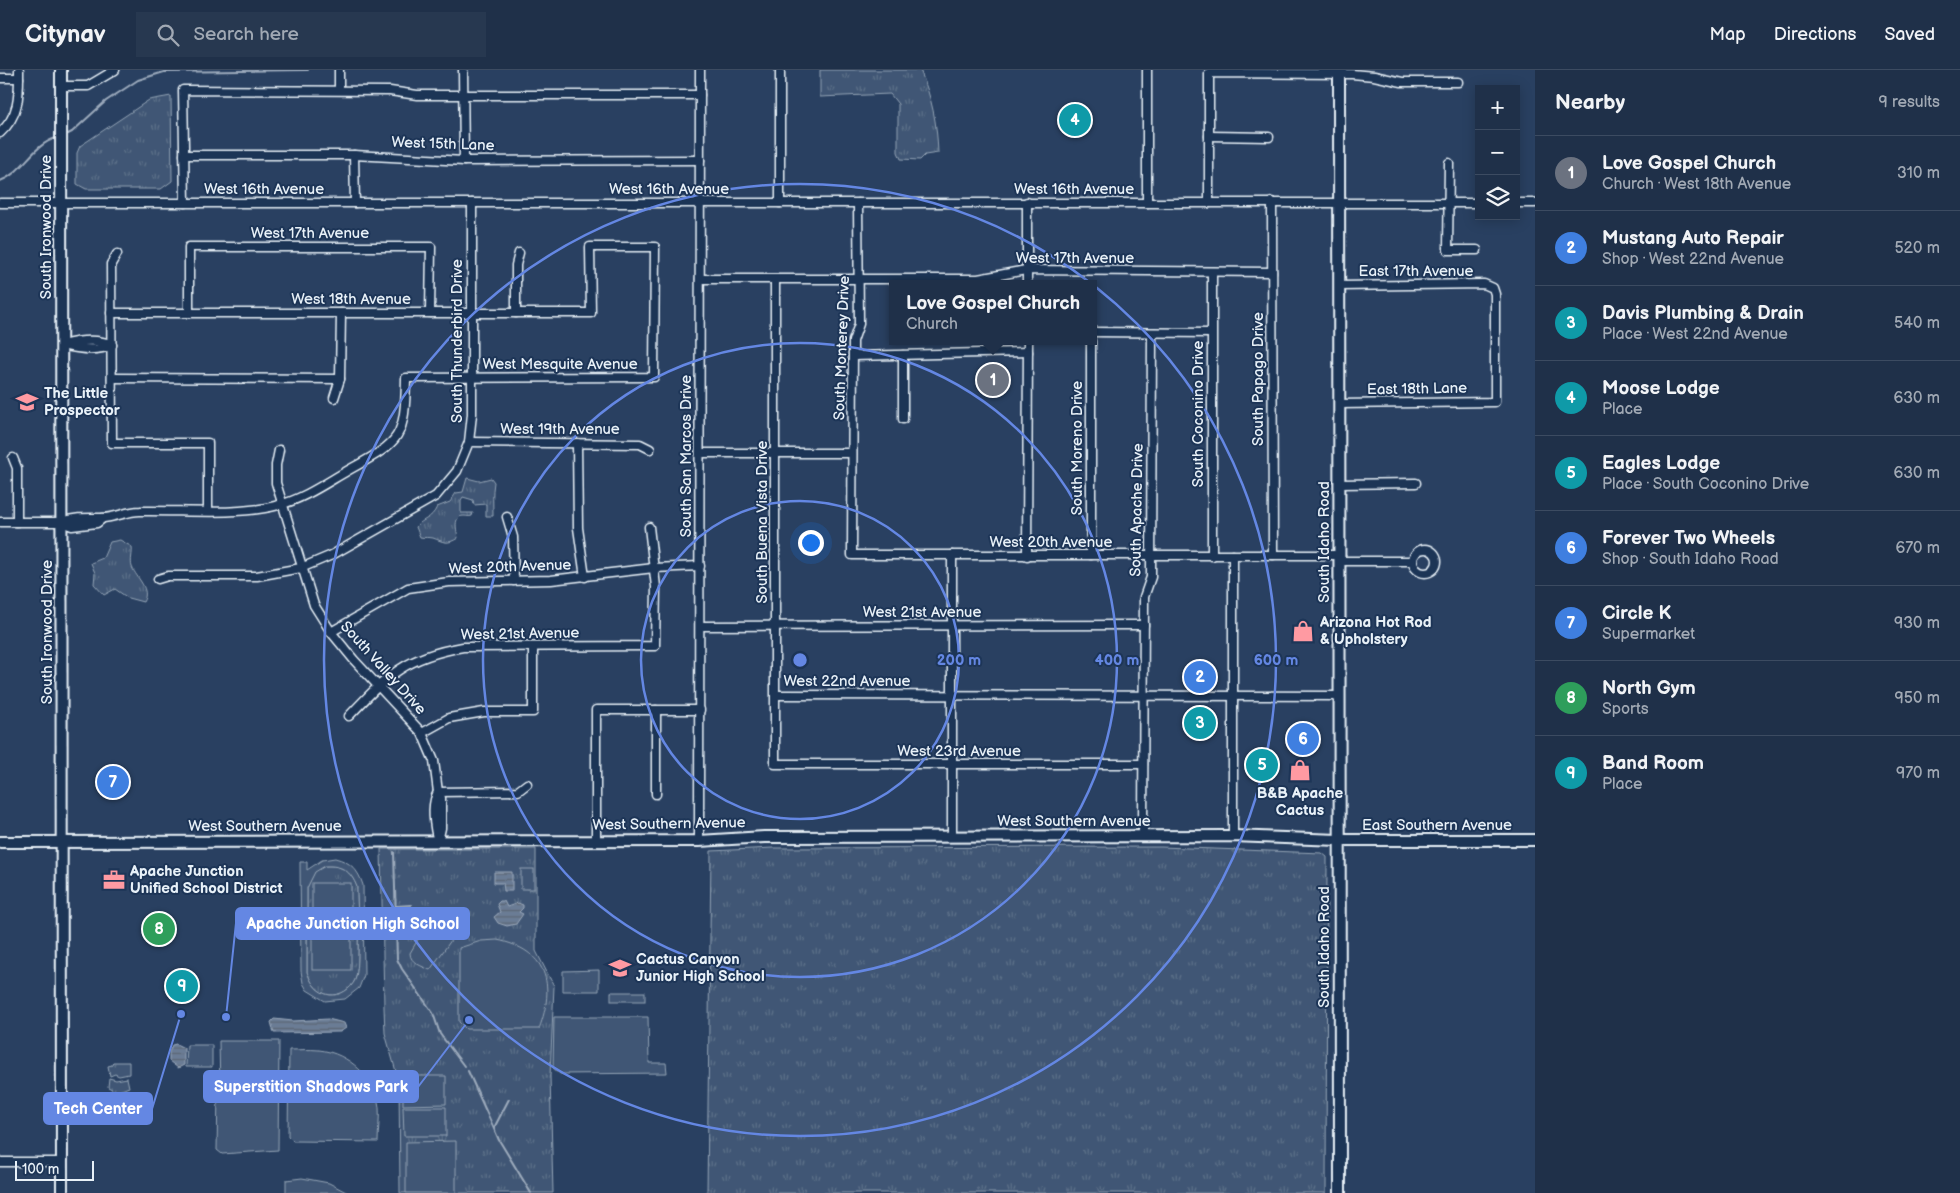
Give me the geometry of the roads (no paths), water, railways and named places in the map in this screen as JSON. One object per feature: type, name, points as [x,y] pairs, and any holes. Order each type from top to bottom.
[{"type":"main road","name":"South Ironwood Drive","points":[[61,70],[62,1193]]},
{"type":"main road","name":"South Idaho Road","points":[[1339,72],[1340,1193]]},
{"type":"main road","name":"West Southern Avenue","points":[[0,842],[699,841],[764,837],[952,836],[1233,836],[1339,840]]},
{"type":"main road","name":"East Southern Avenue","points":[[1339,840],[1535,840]]},
{"type":"street","points":[[61,86],[88,86],[115,70]]},
{"type":"street","points":[[339,70],[339,90]]},
{"type":"street","points":[[463,70],[464,160]]},
{"type":"street","name":"South San Marcos Drive","points":[[699,841],[700,70]]},
{"type":"street","points":[[780,70],[780,203]]},
{"type":"street","points":[[1147,70],[1147,202]]},
{"type":"street","points":[[1209,202],[1209,73],[1339,72],[1367,74],[1402,82],[1458,82]]},
{"type":"street","points":[[0,78],[19,74],[19,101],[15,116],[1,132]]},
{"type":"street","points":[[185,204],[183,90],[339,90],[464,95],[700,95]]},
{"type":"street","points":[[1209,136],[1269,136]]},
{"type":"street","name":"West 15th Lane","points":[[184,155],[354,155],[464,160],[700,160]]},
{"type":"street","points":[[354,155],[355,203]]},
{"type":"street","points":[[1449,163],[1448,250],[1478,250]]},
{"type":"street","name":"South Monterey Drive","points":[[852,555],[853,341],[859,324],[858,202]]},
{"type":"street","points":[[1027,202],[1027,280]]},
{"type":"street","name":"South Papago Drive","points":[[1272,202],[1273,555]]},
{"type":"street","name":"West 16th Avenue","points":[[0,203],[1475,203]]},
{"type":"street","name":"South Thunderbird Drive","points":[[158,580],[168,576],[258,576],[301,568],[332,555],[436,496],[457,471],[469,442],[472,414],[472,203]]},
{"type":"street","points":[[1520,203],[1535,203]]},
{"type":"street","name":"West 17th Avenue","points":[[189,313],[189,247],[430,247],[430,313]]},
{"type":"street","name":"West 18th Avenue","points":[[111,312],[591,313],[590,247],[655,247],[654,378]]},
{"type":"street","points":[[516,313],[516,266],[519,253]]},
{"type":"street","points":[[117,254],[111,264],[112,443],[208,443],[208,510]]},
{"type":"street","name":"West 17th Avenue","points":[[700,279],[978,279],[1026,270],[1272,272]]},
{"type":"street","name":"South Coconino Drive","points":[[1212,272],[1212,556]]},
{"type":"street","name":"South Buena Vista Drive","points":[[775,764],[776,280]]},
{"type":"street","name":"East 17th Avenue","points":[[1338,286],[1484,284],[1493,288],[1495,294],[1495,402]]},
{"type":"street","points":[[334,398],[340,379],[341,313]]},
{"type":"street","points":[[1097,332],[1211,333]]},
{"type":"street","name":"South Apache Drive","points":[[1143,836],[1144,597],[1151,576],[1152,556],[1152,333]]},
{"type":"street","points":[[62,345],[74,342],[105,342],[112,345]]},
{"type":"street","points":[[1027,556],[1028,345]]},
{"type":"street","name":"South Moreno Drive","points":[[1091,345],[1091,555]]},
{"type":"street","points":[[853,356],[1028,352]]},
{"type":"street","points":[[903,419],[904,355]]},
{"type":"street","points":[[112,378],[340,379]]},
{"type":"street","name":"West Mesquite Avenue","points":[[281,505],[305,494],[382,451],[396,440],[405,418],[406,378],[654,378]]},
{"type":"street","name":"East 18th Lane","points":[[1338,404],[1495,402]]},
{"type":"street","name":"West 19th Avenue","points":[[469,442],[640,444],[650,449]]},
{"type":"street","points":[[577,443],[578,528],[585,578]]},
{"type":"street","name":"South Valley Drive","points":[[279,450],[276,465],[276,483],[281,505],[314,605],[331,632],[422,733],[434,761],[438,792],[434,798],[434,828],[438,841]]},
{"type":"street","points":[[700,453],[852,453]]},
{"type":"street","points":[[13,458],[17,468],[17,522]]},
{"type":"street","points":[[1339,484],[1416,483]]},
{"type":"street","points":[[0,522],[62,522],[73,518],[103,518],[136,511],[258,509],[281,505]]},
{"type":"street","points":[[507,517],[514,537],[514,581]]},
{"type":"street","points":[[649,526],[654,568]]},
{"type":"street","name":"West 20th Avenue","points":[[852,555],[1273,555],[1412,561]]},
{"type":"street","points":[[952,555],[952,836]]},
{"type":"street","points":[[1233,556],[1233,836]]},
{"type":"street","name":"West 20th Avenue","points":[[331,632],[408,588],[450,582],[585,578],[654,568],[700,566]]},
{"type":"street","name":"West 21st Avenue","points":[[349,716],[378,686],[403,666],[433,652],[463,647],[655,646],[654,568]]},
{"type":"street","name":"West 21st Avenue","points":[[700,626],[1144,625]]},
{"type":"street","points":[[422,733],[449,718],[484,712],[533,712],[533,647]]},
{"type":"street","name":"West 22nd Avenue","points":[[776,695],[1339,696]]},
{"type":"street","points":[[596,841],[596,710],[700,710]]},
{"type":"street","points":[[656,710],[656,794]]},
{"type":"street","name":"West 23rd Avenue","points":[[775,764],[1143,764]]},
{"type":"street","points":[[438,792],[518,791],[527,784]]},
{"type":"street","points":[[0,1162],[62,1162]]},
{"type":"waterway","points":[[66,135],[72,132],[106,101],[138,80],[164,72],[308,70]]},
{"type":"waterway","points":[[0,181],[15,172],[40,147],[56,138]]},
{"type":"waterway","points":[[394,852],[397,959],[433,1013],[440,1034],[464,1066]]},
{"type":"waterway","points":[[396,906],[411,905]]},
{"type":"waterway","points":[[468,1071],[499,1140],[531,1193]]},
{"type":"waterway","points":[[494,1128],[509,1099]]},
{"type":"place","name":"Moose Lodge","points":[[1075,120]]},
{"type":"place","name":"Love Gospel Church","points":[[993,380]]},
{"type":"place","name":"The Little Prospector","points":[[27,402]]},
{"type":"place","name":"Arizona Hot Rod & Upholstery","points":[[1303,631]]},
{"type":"place","name":"Mustang Auto Repair","points":[[1200,677]]},
{"type":"place","name":"Davis Plumbing & Drain","points":[[1200,723]]},
{"type":"place","name":"Forever Two Wheels","points":[[1303,739]]},
{"type":"place","name":"Eagles Lodge","points":[[1262,765]]},
{"type":"place","name":"B&B Apache Cactus","points":[[1300,770]]},
{"type":"place","name":"Circle K","points":[[113,782]]},
{"type":"place","name":"Apache Junction Unified School District","points":[[114,880]]},
{"type":"place","name":"North Gym","points":[[159,929]]},
{"type":"place","name":"Cactus Canyon Junior High School","points":[[620,968]]},
{"type":"place","name":"Band Room","points":[[182,986]]},
{"type":"place","name":"Tech Center","points":[[181,1014]]},
{"type":"place","name":"Apache Junction High School","points":[[226,1017]]},
{"type":"place","name":"Superstition Shadows Park","points":[[469,1020]]}]
